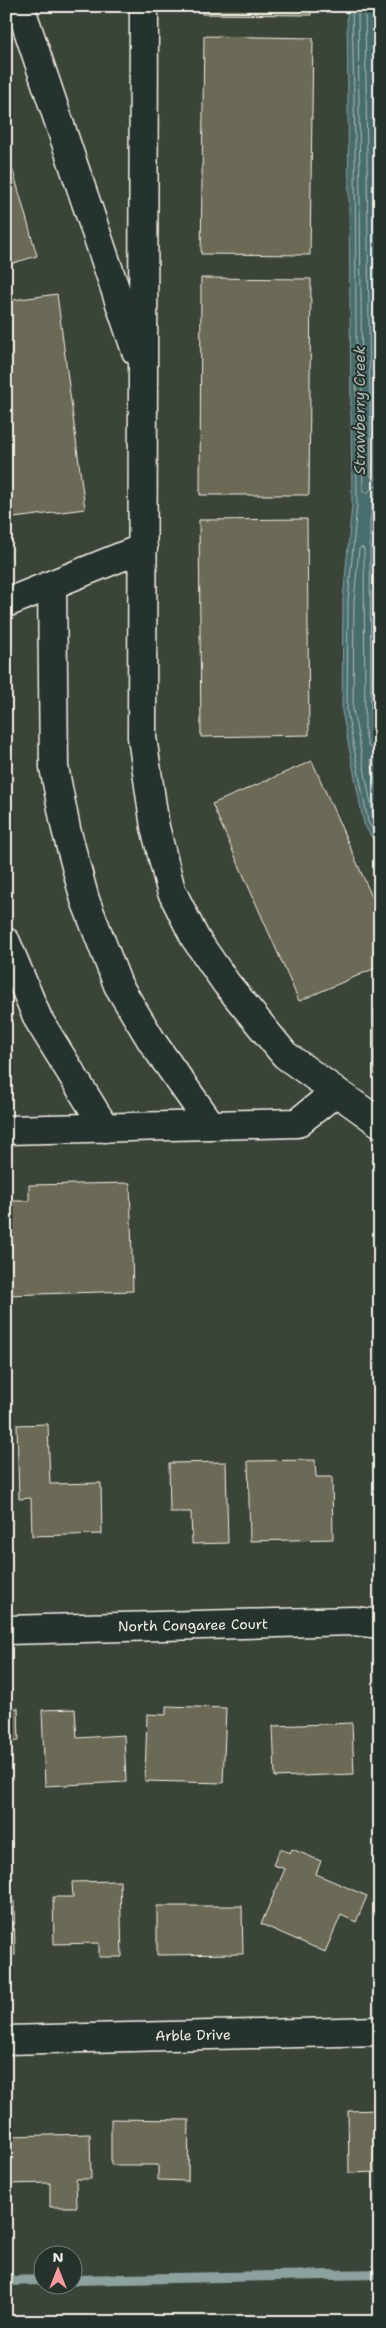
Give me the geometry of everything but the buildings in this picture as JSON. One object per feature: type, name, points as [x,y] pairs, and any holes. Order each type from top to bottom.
[{"type":"street","points":[[20,6],[143,374]]},
{"type":"street","points":[[144,6],[142,736],[155,827],[171,890],[195,938],[226,983],[285,1055],[380,1124]]},
{"type":"street","points":[[6,603],[143,548]]},
{"type":"street","points":[[52,585],[54,768],[66,829],[85,900],[118,985],[153,1043],[211,1125]]},
{"type":"street","points":[[6,942],[38,1020],[105,1128]]},
{"type":"street","points":[[6,1130],[297,1122],[336,1092]]},
{"type":"street","name":"North Congaree Court","points":[[6,1630],[354,1621],[380,1624]]},
{"type":"street","name":"Arble Drive","points":[[6,2040],[380,2031]]},
{"type":"water","name":"Strawberry Creek","points":[[347,6],[380,6],[380,468],[375,522],[376,731],[380,751],[380,852],[364,824],[342,711],[343,600],[352,505]]},
{"type":"waterway","points":[[82,2280],[380,2274]]},
{"type":"waterway","points":[[6,2281],[32,2280]]}]
